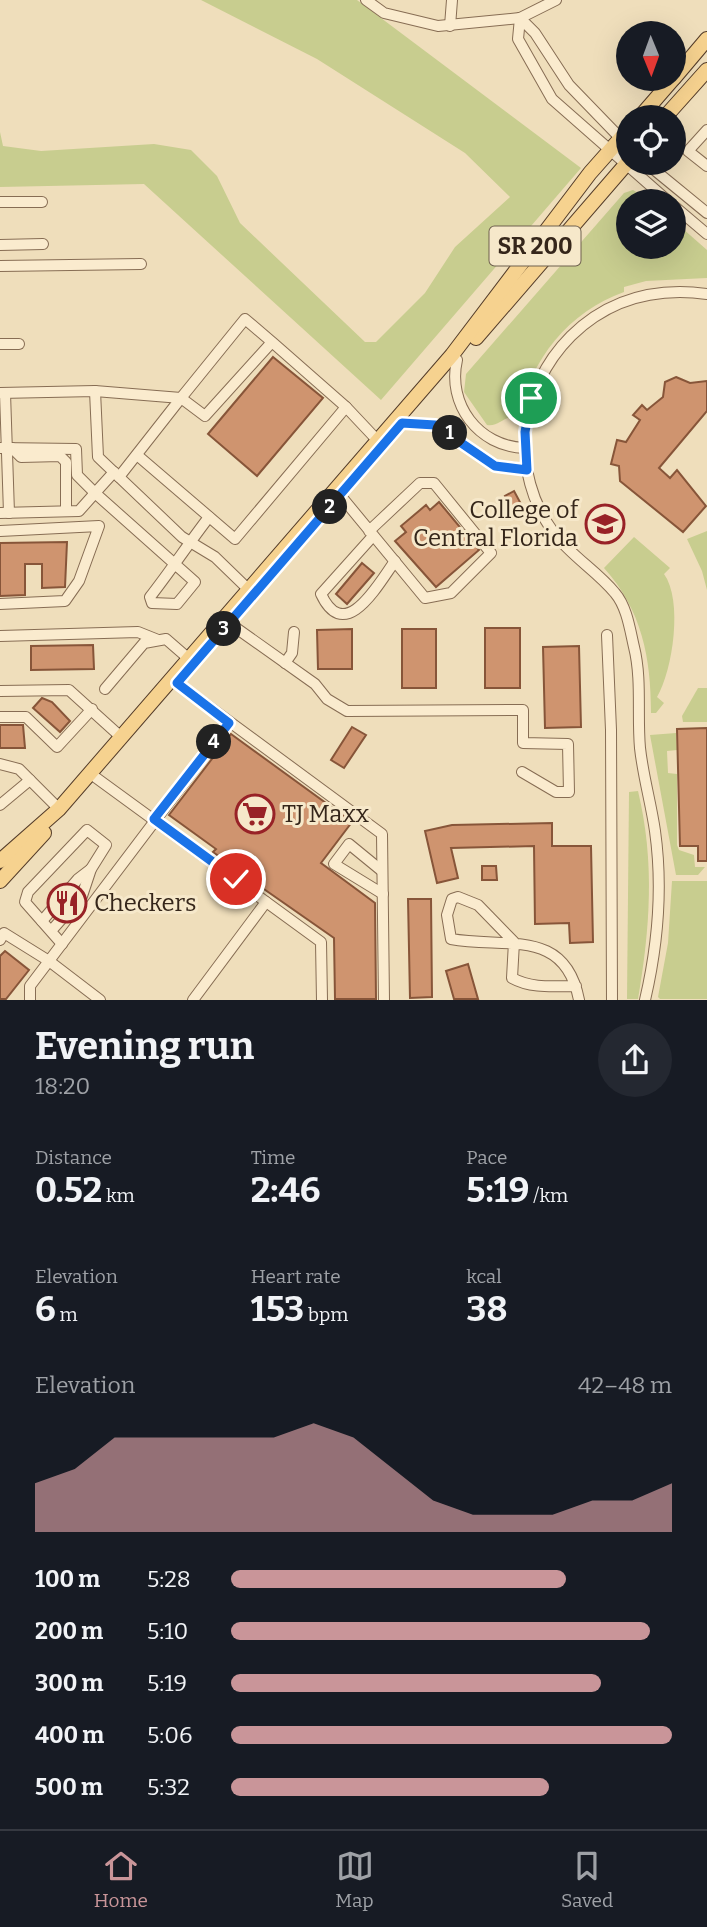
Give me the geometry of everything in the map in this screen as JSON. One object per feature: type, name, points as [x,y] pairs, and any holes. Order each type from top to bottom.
[{"type":"main road","points":[[686,63],[707,39]]},
{"type":"main road","points":[[676,105],[707,70]]},
{"type":"main road","points":[[650,105],[662,91]]},
{"type":"main road","name":"SR 200","points":[[0,861],[59,809],[249,590],[452,355],[616,150]]},
{"type":"main road","name":"SR 200","points":[[0,881],[95,777],[617,175]]},
{"type":"street","points":[[366,0],[384,13],[438,26],[520,18],[556,0]]},
{"type":"street","points":[[450,26],[452,0]]},
{"type":"street","points":[[520,18],[518,39],[552,99],[585,128],[616,140]]},
{"type":"street","points":[[520,18],[535,33],[569,85],[616,136]]},
{"type":"street","points":[[707,130],[688,150],[707,166]]},
{"type":"street","points":[[640,175],[655,189]]},
{"type":"street","points":[[660,175],[707,214]]},
{"type":"street","points":[[0,202],[42,202]]},
{"type":"street","points":[[686,216],[707,234]]},
{"type":"street","points":[[0,245],[43,244]]},
{"type":"street","points":[[0,265],[141,264]]},
{"type":"street","points":[[645,999],[656,948],[659,890],[654,828],[640,748],[635,652],[625,614],[616,595],[555,534],[538,508],[524,448],[527,415],[538,381],[556,352],[583,324],[608,308],[638,295],[676,292],[707,294]]},
{"type":"street","points":[[272,342],[205,416],[181,398],[95,391],[2,393],[6,448],[5,513],[79,511],[137,455],[181,398],[245,319],[272,342],[346,407],[378,441]]},
{"type":"street","points":[[0,344],[19,344]]},
{"type":"street","points":[[457,360],[453,379],[455,393],[468,418],[491,439],[511,447],[524,448]]},
{"type":"street","points":[[95,391],[98,457],[190,541],[215,557],[249,590]]},
{"type":"street","points":[[137,455],[235,539],[346,407]]},
{"type":"street","points":[[402,423],[435,425],[495,466],[527,470]]},
{"type":"street","points":[[6,448],[76,449],[77,475],[175,565],[209,517]]},
{"type":"street","points":[[6,448],[21,457],[60,456],[66,462],[66,511]]},
{"type":"street","points":[[340,495],[371,533],[395,561],[425,598],[451,593],[491,553],[477,532],[434,483],[421,483],[371,533],[321,594],[324,601],[338,613],[347,614],[361,608],[395,561]]},
{"type":"street","points":[[0,531],[99,526],[79,581],[65,601],[0,604]]},
{"type":"street","points":[[229,623],[315,684],[327,699],[347,710],[523,710],[523,744],[568,744],[569,792],[556,792],[522,772]]},
{"type":"street","points":[[0,636],[138,632],[158,640]]},
{"type":"street","points":[[285,663],[292,653],[294,632]]},
{"type":"street","points":[[607,635],[611,730],[612,999]]},
{"type":"street","points":[[105,689],[144,643],[166,639],[189,659]]},
{"type":"street","points":[[177,683],[382,834],[384,999]]},
{"type":"street","points":[[0,691],[69,690],[121,737]]},
{"type":"street","points":[[0,717],[26,716],[57,747],[92,709]]},
{"type":"street","points":[[30,999],[30,986],[229,723]]},
{"type":"street","points":[[0,764],[19,769],[59,809]]},
{"type":"street","points":[[95,777],[321,942],[322,999]]},
{"type":"street","points":[[0,805],[30,780]]},
{"type":"street","points":[[51,931],[82,896],[91,869],[106,845],[88,830],[28,892],[25,902],[62,944]]},
{"type":"street","points":[[382,871],[349,844],[334,864],[383,894]]},
{"type":"street","points":[[42,921],[78,879],[91,869]]},
{"type":"street","points":[[576,986],[539,986],[523,984],[512,978],[514,942],[478,905],[458,897],[452,899],[447,915],[451,939],[514,942],[524,942],[561,957],[576,986],[579,999]]},
{"type":"street","points":[[193,999],[266,902]]},
{"type":"street","points":[[0,940],[4,933],[49,961],[100,999]]},
{"type":"green space","points":[[201,0],[357,0],[581,168],[381,400],[144,184],[0,187],[0,132],[3,146],[41,151],[154,144],[191,150],[217,176],[240,223],[365,342],[376,342],[425,293],[455,247],[510,197],[465,153],[317,59]]},
{"type":"green space","points":[[616,202],[616,259],[686,259],[686,232],[707,250],[707,278],[646,281],[624,287],[624,292],[604,300],[570,325],[555,340],[532,376],[520,417],[510,417],[487,425],[464,392],[466,374]]},
{"type":"green space","points":[[707,531],[707,590],[702,571],[687,539]]},
{"type":"green space","points":[[634,537],[670,568],[664,574],[673,600],[674,635],[668,670],[657,697],[664,703],[656,713],[651,713],[646,654],[636,618],[617,584],[604,568]]},
{"type":"green space","points":[[698,688],[707,688],[707,722],[683,722],[682,716]]},
{"type":"green space","points":[[676,733],[677,750],[667,751],[668,773],[677,774],[677,845],[679,850],[694,855],[695,867],[705,867],[698,875],[676,875],[650,735]]},
{"type":"green space","points":[[638,791],[649,869],[648,921],[638,999],[627,999],[629,792]]},
{"type":"green space","points":[[672,881],[707,881],[707,999],[658,997],[668,943]]},
{"type":"building","points":[[273,357],[323,398],[257,476],[208,434]]},
{"type":"building","points":[[676,377],[690,383],[707,381],[707,411],[659,468],[670,478],[677,470],[706,506],[683,532],[620,481],[619,466],[611,464],[617,440],[626,442],[640,420],[633,415],[642,405],[647,410],[663,397],[665,382]]},
{"type":"building","points":[[514,491],[521,504],[512,509],[505,496]]},
{"type":"building","points":[[439,502],[479,550],[436,587],[395,541],[406,532],[401,526],[426,505],[430,510]]},
{"type":"building","points":[[67,542],[65,587],[42,588],[42,564],[25,564],[25,595],[0,596],[0,543]]},
{"type":"building","points":[[362,563],[374,573],[347,604],[336,594]]},
{"type":"building","points":[[485,628],[520,628],[520,688],[485,688]]},
{"type":"building","points":[[352,629],[352,669],[318,669],[317,630]]},
{"type":"building","points":[[402,629],[436,629],[436,688],[402,688]]},
{"type":"building","points":[[93,645],[94,669],[31,670],[31,646]]},
{"type":"building","points":[[579,646],[581,727],[545,728],[543,647]]},
{"type":"building","points":[[42,698],[52,702],[70,721],[60,732],[33,708]]},
{"type":"building","points":[[0,725],[23,725],[25,748],[0,748]]},
{"type":"building","points":[[352,727],[366,735],[344,768],[331,760]]},
{"type":"building","points":[[707,728],[707,861],[698,861],[698,846],[680,846],[677,729]]},
{"type":"building","points":[[231,734],[352,822],[321,863],[375,903],[376,999],[335,999],[334,938],[261,887],[264,882],[236,861],[232,866],[213,852],[216,849],[169,815]]},
{"type":"building","points":[[552,823],[552,846],[591,846],[593,942],[570,943],[569,923],[535,924],[534,846],[451,848],[458,878],[437,883],[425,831],[452,825]]},
{"type":"building","points":[[482,866],[496,866],[497,880],[482,880]]},
{"type":"building","points":[[408,899],[431,899],[432,997],[410,998]]},
{"type":"building","points":[[5,951],[29,970],[6,999],[0,999],[0,956]]},
{"type":"building","points":[[468,964],[478,999],[454,999],[446,971]]},
{"type":"place","name":"College of Central Florida","points":[[605,524]]},
{"type":"place","name":"TJ Maxx","points":[[255,814]]},
{"type":"place","name":"Checkers","points":[[67,903]]},
{"type":"route","points":[[236,879],[154,819],[229,723],[177,683],[402,423],[435,425],[495,466],[527,470],[524,448],[531,398]]}]
